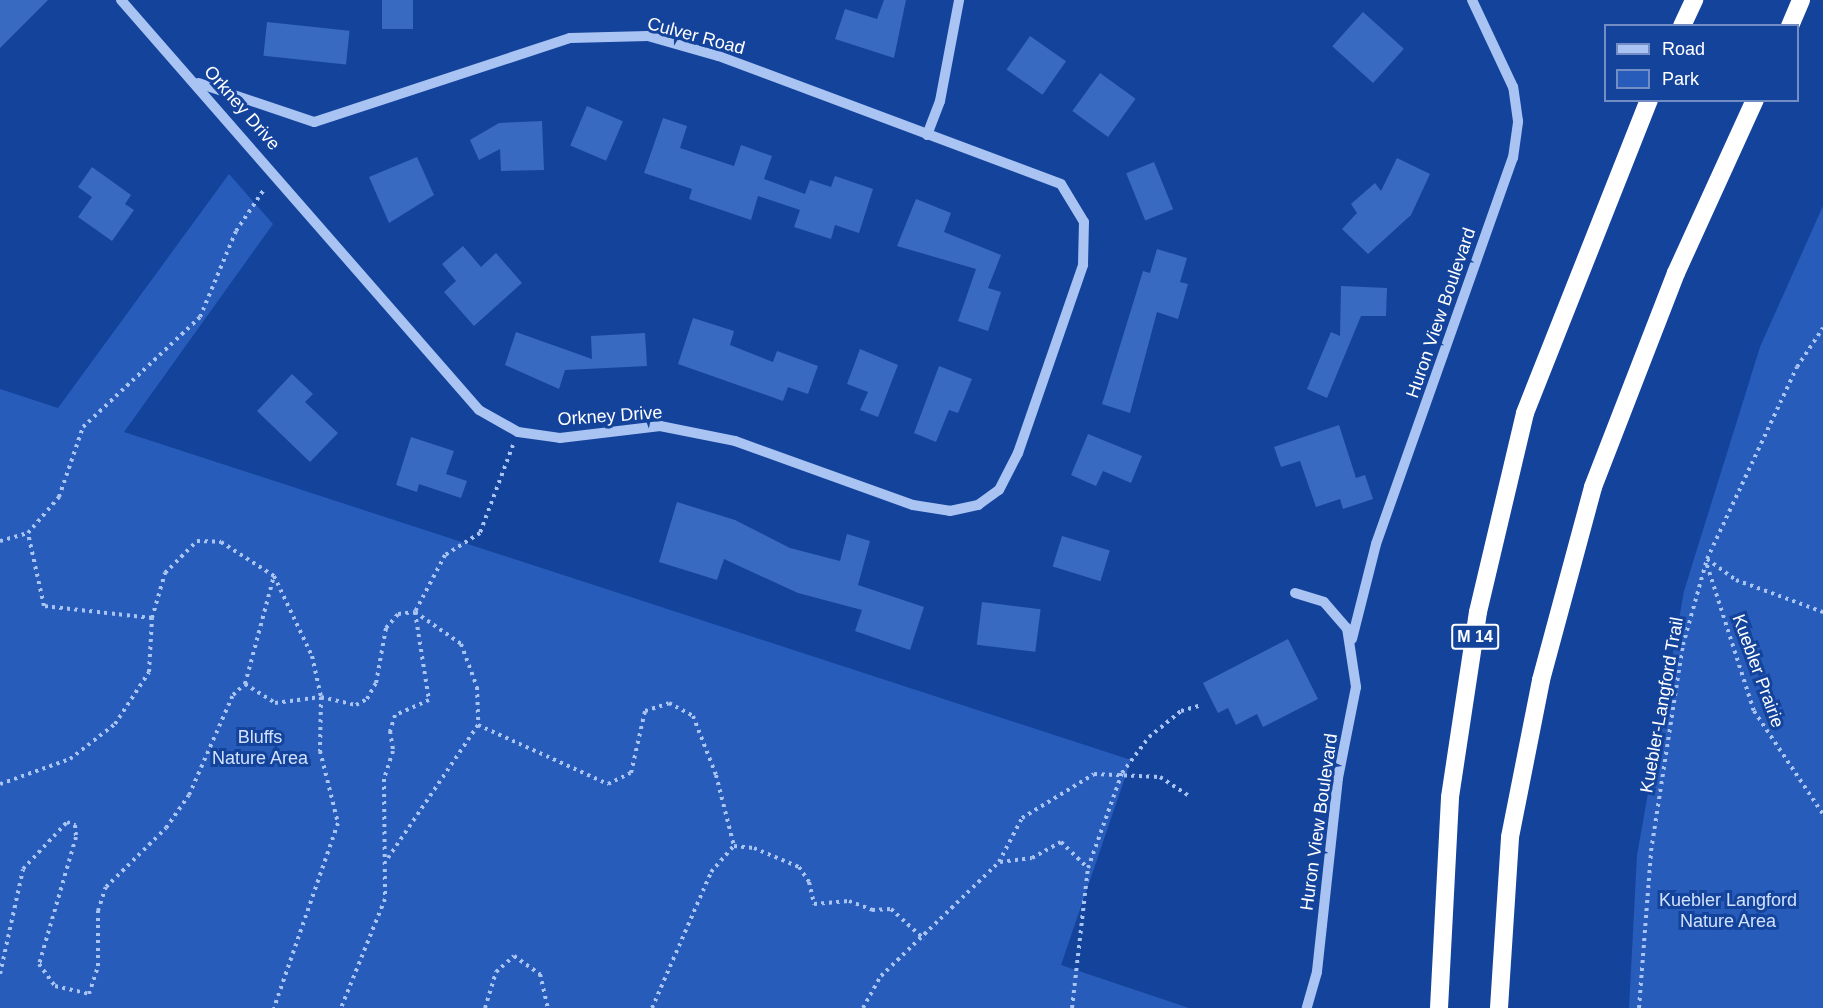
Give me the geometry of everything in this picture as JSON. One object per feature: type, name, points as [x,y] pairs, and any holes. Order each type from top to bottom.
[{"type":"highway","points":[[1683,24],[1694,0]]},
{"type":"highway","points":[[1791,24],[1801,0]]},
{"type":"highway","name":"M 14","points":[[1439,1008],[1450,797],[1484,588],[1525,414],[1647,102]]},
{"type":"highway","points":[[1499,1008],[1510,837],[1541,680],[1593,488],[1676,273],[1754,102]]},
{"type":"street","name":"Orkney Drive","points":[[121,0],[198,83],[479,410],[518,432],[560,438],[660,426],[735,441],[913,505],[950,511],[978,505],[999,489],[1018,453],[1083,265]]},
{"type":"street","points":[[927,135],[940,101],[959,0]]},
{"type":"street","name":"Huron View Boulevard","points":[[1307,1008],[1317,972],[1338,778],[1356,687],[1352,639],[1376,544],[1513,158],[1518,121],[1513,87],[1472,0]]},
{"type":"street","name":"Culver Road","points":[[198,83],[314,122],[570,38],[648,36],[718,56],[1061,184],[1084,222],[1083,265]]},
{"type":"street","points":[[1295,594],[1324,602],[1352,639]]},
{"type":"path","points":[[0,541],[28,533],[59,497],[82,427],[200,317],[236,231],[276,173]]},
{"type":"path","name":"Kuebler-Langford Trail","points":[[1639,1008],[1651,851],[1683,645],[1707,559],[1797,367],[1823,328]]},
{"type":"path","points":[[341,1008],[385,899],[388,859],[384,779],[393,751],[390,731],[395,715],[429,700],[415,612],[445,555],[480,533],[518,432]]},
{"type":"path","points":[[28,533],[44,606],[152,618]]},
{"type":"path","points":[[0,784],[70,759],[115,724],[149,672],[152,618],[165,573],[197,541],[220,542],[274,576],[312,656],[321,697],[320,751],[338,823],[274,1008]]},
{"type":"path","points":[[1707,559],[1736,580],[1823,612]]},
{"type":"path","name":"Kuebler Prairie","points":[[1707,559],[1707,577],[1754,711],[1823,813]]},
{"type":"path","points":[[0,974],[23,869],[67,822],[75,825],[76,837],[39,964],[55,986],[89,994],[98,966],[98,911],[106,887],[166,828],[189,795],[233,695],[245,684],[274,576]]},
{"type":"path","points":[[245,684],[274,703],[321,697],[356,705],[367,699],[386,628],[398,614],[415,612],[461,644],[477,687],[478,724],[388,859]]},
{"type":"path","points":[[478,724],[608,784],[631,773],[645,711],[669,703],[693,716],[716,775],[734,846]]},
{"type":"path","points":[[1072,1008],[1088,868],[1122,773],[1149,736],[1181,711],[1199,706]]},
{"type":"path","points":[[863,1008],[881,976],[924,939],[999,862],[1022,818],[1094,774],[1122,773],[1160,777],[1189,796]]},
{"type":"path","points":[[999,862],[1032,858],[1061,842],[1088,868]]},
{"type":"path","points":[[734,846],[754,848],[799,867],[809,882],[814,904],[849,901],[872,910],[891,909],[924,939]]},
{"type":"path","points":[[652,1008],[711,872],[734,846]]},
{"type":"path","points":[[484,1008],[496,972],[514,956],[540,974],[548,1008]]},
{"type":"green space","name":"Bluffs Nature Area","points":[[229,174],[273,224],[124,432],[1131,760],[1061,965],[1189,1008],[0,1008],[0,389],[58,408]]},
{"type":"green space","name":"Kuebler Langford Nature Area","points":[[1823,206],[1823,1008],[1629,1008],[1637,855],[1684,591],[1760,347]]},
{"type":"building","points":[[0,0],[48,0],[0,48]]},
{"type":"building","points":[[382,0],[413,0],[413,29],[382,29]]},
{"type":"building","points":[[884,0],[906,0],[894,58],[835,39],[845,9],[877,19]]},
{"type":"building","points":[[1363,12],[1404,49],[1373,83],[1332,46]]},
{"type":"building","points":[[267,22],[350,31],[346,64],[263,56]]},
{"type":"building","points":[[1030,36],[1066,61],[1043,95],[1006,70]]},
{"type":"building","points":[[1100,73],[1136,99],[1108,137],[1072,111]]},
{"type":"building","points":[[587,106],[623,121],[606,161],[570,146]]},
{"type":"building","points":[[663,118],[687,126],[680,148],[734,166],[741,145],[772,156],[764,179],[805,194],[810,180],[831,187],[835,176],[873,189],[859,233],[835,225],[831,239],[794,227],[800,210],[758,196],[751,220],[689,199],[692,189],[644,173]]},
{"type":"building","points":[[542,121],[544,170],[501,171],[500,149],[479,160],[470,140],[499,123]]},
{"type":"building","points":[[417,157],[434,195],[389,223],[369,177]]},
{"type":"building","points":[[1397,158],[1430,174],[1411,215],[1368,254],[1342,229],[1357,213],[1351,204],[1375,183],[1381,191]]},
{"type":"building","points":[[1154,162],[1173,209],[1145,221],[1126,173]]},
{"type":"building","points":[[92,167],[131,195],[125,204],[134,210],[112,241],[78,217],[92,197],[78,187]]},
{"type":"building","points":[[916,199],[951,213],[944,232],[1001,255],[988,288],[1001,292],[988,331],[958,321],[976,269],[897,246]]},
{"type":"building","points":[[463,246],[481,267],[496,253],[522,283],[474,326],[444,292],[456,281],[442,264]]},
{"type":"building","points":[[1157,249],[1187,258],[1180,282],[1188,284],[1178,319],[1157,312],[1130,413],[1102,404],[1143,271],[1150,273]]},
{"type":"building","points":[[1341,286],[1387,288],[1386,316],[1361,316],[1327,398],[1307,389],[1331,332],[1340,336]]},
{"type":"building","points":[[693,318],[734,331],[730,345],[773,362],[777,351],[818,366],[808,394],[788,387],[783,401],[678,364]]},
{"type":"building","points":[[516,332],[592,359],[591,336],[645,333],[647,366],[565,370],[559,389],[505,365]]},
{"type":"building","points":[[860,349],[898,365],[878,417],[860,410],[868,392],[847,384]]},
{"type":"building","points":[[939,366],[972,379],[958,413],[949,410],[936,442],[914,433]]},
{"type":"building","points":[[292,374],[313,394],[305,402],[338,433],[310,462],[257,411]]},
{"type":"building","points":[[1339,425],[1356,478],[1365,475],[1373,499],[1343,509],[1340,499],[1316,507],[1300,461],[1281,467],[1274,447]]},
{"type":"building","points":[[1088,434],[1142,456],[1131,483],[1103,471],[1096,486],[1071,475]]},
{"type":"building","points":[[411,437],[454,451],[446,474],[467,481],[461,498],[419,484],[417,492],[396,485]]},
{"type":"building","points":[[677,502],[735,520],[790,548],[840,561],[847,534],[870,541],[858,585],[924,607],[910,650],[855,631],[862,610],[798,593],[724,559],[717,580],[659,562]]},
{"type":"building","points":[[1062,536],[1110,551],[1100,581],[1053,567]]},
{"type":"building","points":[[982,602],[1041,609],[1035,652],[977,645]]},
{"type":"building","points":[[1288,639],[1318,699],[1263,727],[1257,714],[1236,725],[1228,708],[1218,713],[1203,683]]}]
